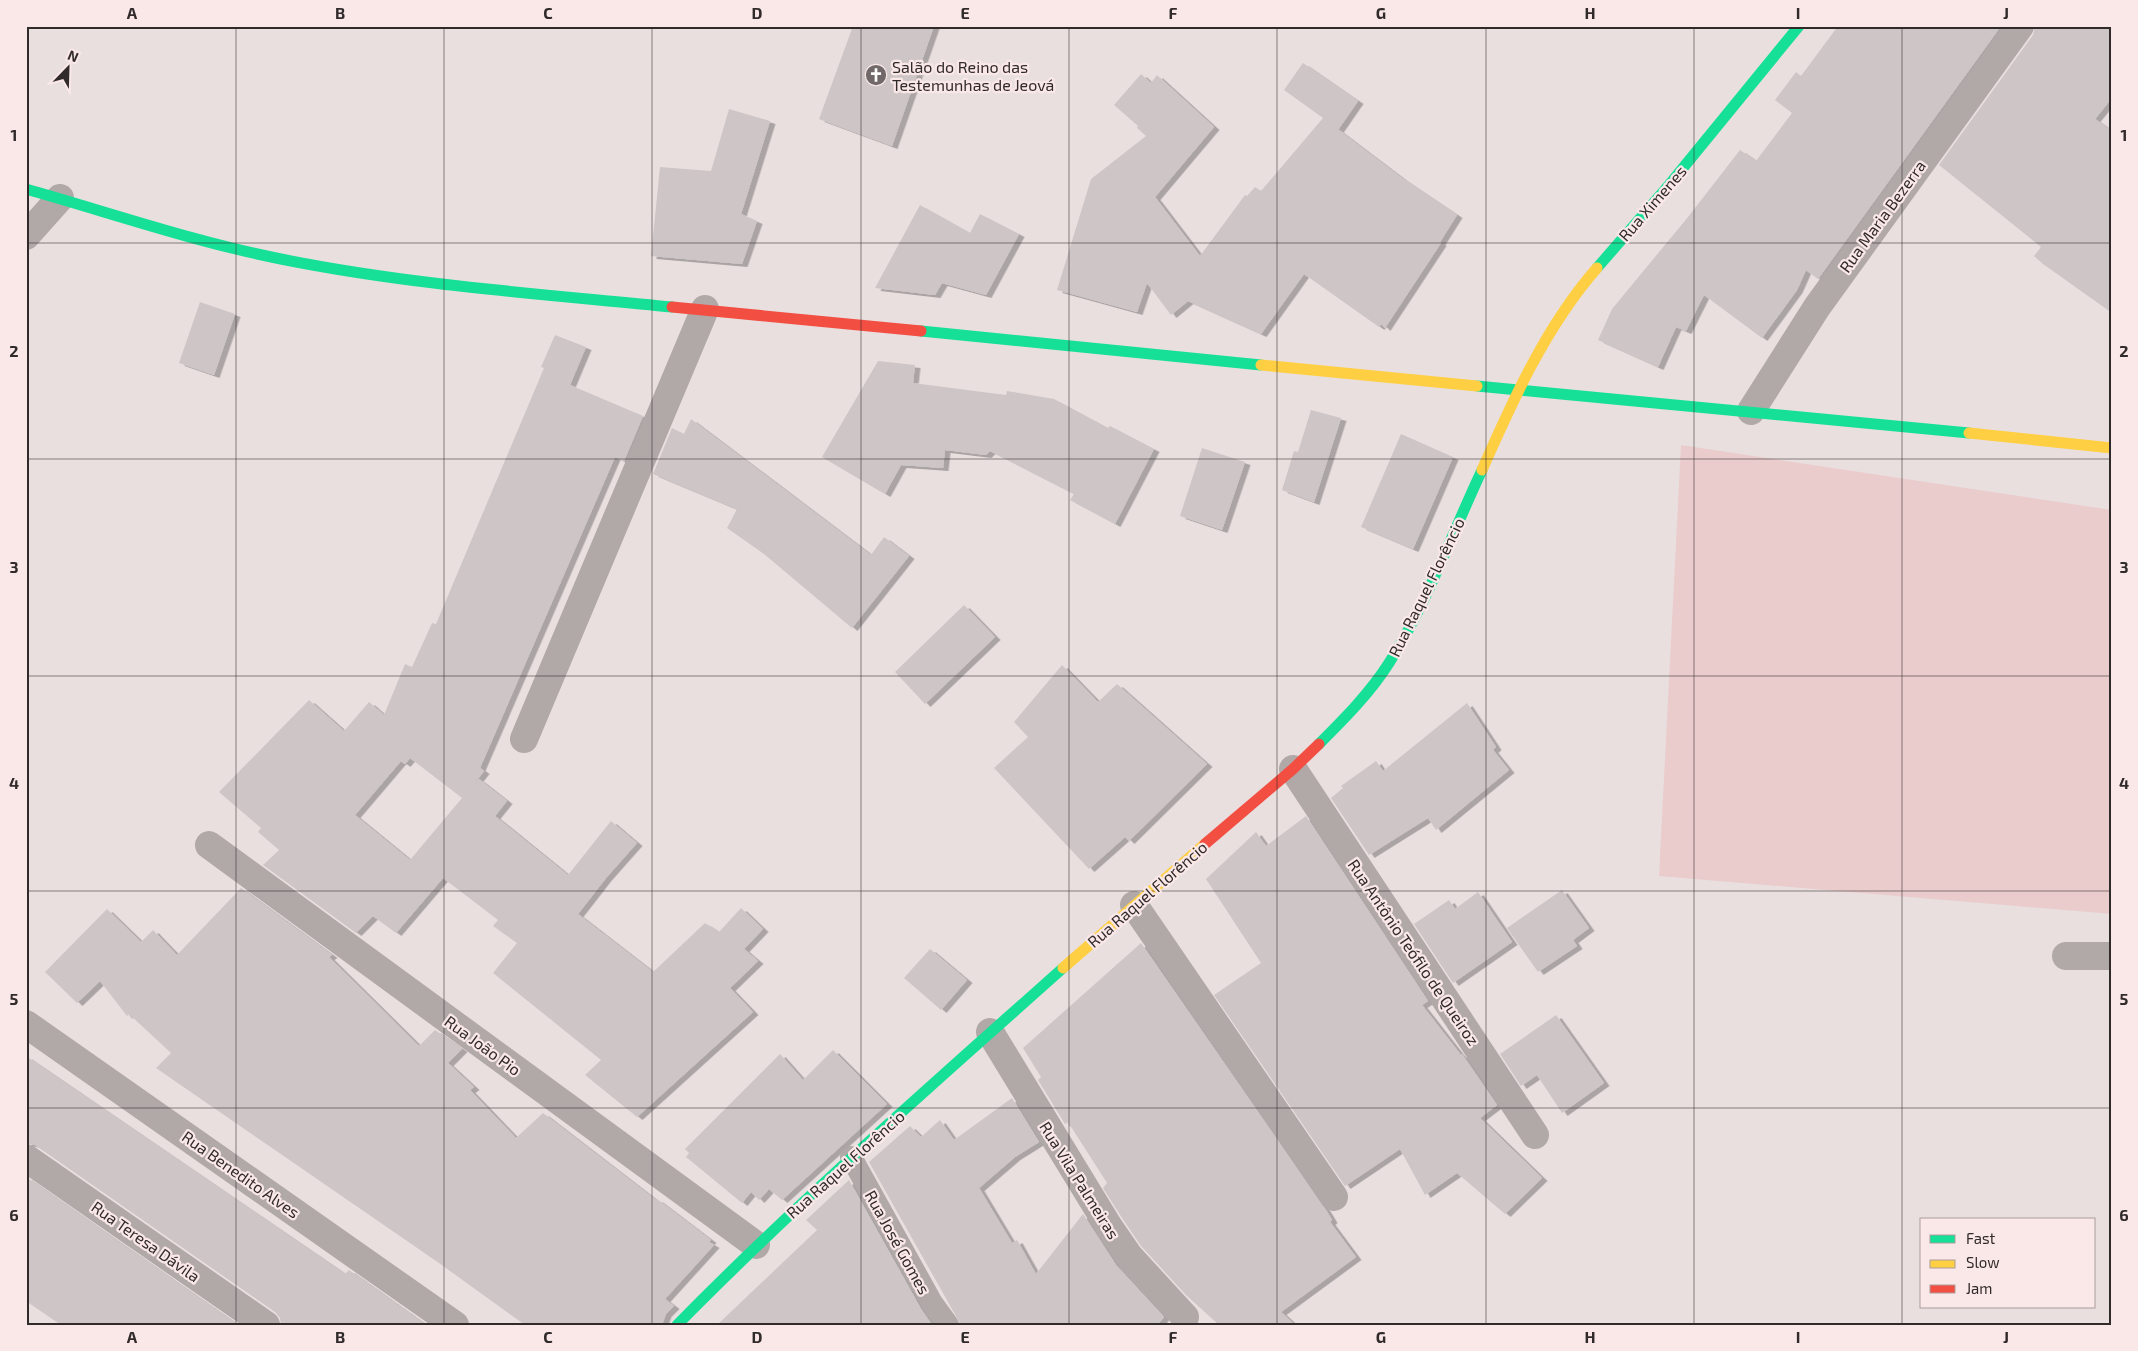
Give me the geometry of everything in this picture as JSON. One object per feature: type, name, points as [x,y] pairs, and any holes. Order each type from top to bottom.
[{"type":"main road","name":"Rua Ximenes","points":[[1518,390],[1584,283],[1669,185],[1799,26]]},
{"type":"main road","points":[[26,189],[184,235],[312,265],[444,284],[2112,448]]},
{"type":"main road","name":"Rua Raquel Florêncio","points":[[678,1325],[756,1245],[851,1157],[1134,905],[1293,768],[1352,711],[1388,665],[1410,627],[1518,390]]},
{"type":"street","name":"Rua Maria Bezerra","points":[[1751,411],[1817,306],[2020,26]]},
{"type":"street","points":[[26,236],[60,198]]},
{"type":"street","points":[[524,739],[705,309]]},
{"type":"street","name":"Rua Antônio Teófilo de Queiroz","points":[[1293,768],[1535,1135]]},
{"type":"street","name":"Rua João Pio","points":[[209,845],[756,1245]]},
{"type":"street","points":[[1134,905],[1334,1197]]},
{"type":"street","points":[[2066,956],[2112,956]]},
{"type":"street","name":"Rua Benedito Alves","points":[[26,1024],[456,1325]]},
{"type":"street","name":"Rua Vila Palmeiras","points":[[990,1032],[1109,1227],[1129,1256],[1183,1321]]},
{"type":"street","name":"Rua Teresa Dávila","points":[[26,1158],[266,1325]]},
{"type":"lane","name":"Rua José Gomes","points":[[851,1157],[932,1303],[948,1325]]},
{"type":"shaded area","points":[[1681,445],[2112,510],[2112,914],[1659,876]]},
{"type":"building","name":"Salão do Reino das Testemunhas de Jeová","points":[[853,26],[934,26],[892,146],[819,119]]},
{"type":"building","points":[[1838,26],[2001,26],[1818,279],[1806,270],[1797,290],[1762,338],[1704,295],[1686,331],[1676,327],[1658,367],[1598,340],[1612,309],[1688,217],[1740,150],[1756,161],[1792,113],[1775,100],[1796,72],[1801,76]]},
{"type":"building","points":[[2035,26],[2112,26],[2112,98],[2095,119],[2112,131],[2112,313],[2043,264],[2034,256],[2041,247],[1939,165],[2033,35]]},
{"type":"building","points":[[1303,63],[1358,101],[1338,130],[1402,178],[1457,215],[1441,243],[1385,328],[1381,324],[1379,327],[1304,274],[1261,334],[1188,301],[1171,315],[1147,283],[1137,312],[1057,290],[1091,179],[1146,136],[1137,128],[1138,126],[1114,105],[1141,74],[1151,83],[1157,75],[1214,127],[1155,197],[1200,256],[1245,195],[1247,196],[1255,187],[1261,191],[1323,118],[1284,90]]},
{"type":"building","points":[[729,109],[770,121],[741,214],[757,221],[742,264],[651,256],[660,167],[711,171]]},
{"type":"building","points":[[920,205],[970,233],[980,214],[1019,234],[986,295],[942,283],[935,295],[875,288]]},
{"type":"building","points":[[200,302],[235,314],[214,375],[179,363]]},
{"type":"building","points":[[555,335],[586,347],[570,385],[643,416],[624,461],[615,457],[480,768],[484,771],[474,784],[479,779],[507,801],[495,816],[568,875],[611,821],[637,843],[578,914],[653,972],[705,923],[719,932],[741,908],[763,929],[744,949],[758,961],[730,988],[753,1012],[637,1117],[585,1075],[601,1060],[493,973],[517,943],[493,926],[498,920],[443,878],[396,933],[373,916],[356,933],[263,865],[279,850],[258,832],[261,828],[219,792],[309,700],[344,731],[369,702],[384,715],[405,664],[412,667],[432,623],[436,624],[544,368],[541,367]],"holes":[[[410,758],[462,798],[410,860],[355,815],[401,761],[405,764]]]},
{"type":"building","points":[[878,361],[915,365],[913,383],[1006,395],[1007,391],[1054,399],[1108,428],[1110,426],[1154,449],[1115,524],[1070,500],[1074,494],[990,451],[986,455],[945,450],[943,468],[901,465],[885,494],[822,457]]},
{"type":"building","points":[[1311,410],[1341,418],[1314,502],[1282,490],[1294,451],[1298,452]]},
{"type":"building","points":[[691,419],[871,555],[884,537],[909,556],[852,628],[764,554],[727,528],[737,509],[653,474],[672,428],[684,434]]},
{"type":"building","points":[[1401,434],[1453,457],[1413,549],[1361,527]]},
{"type":"building","points":[[1202,448],[1245,462],[1222,530],[1180,516]]},
{"type":"building","points":[[964,605],[995,637],[925,704],[895,672]]},
{"type":"building","points":[[1062,665],[1098,702],[1117,684],[1207,764],[1129,841],[1125,837],[1089,869],[994,768],[1028,737],[1014,722]]},
{"type":"building","points":[[1467,703],[1496,747],[1493,750],[1509,770],[1436,830],[1428,818],[1369,855],[1331,798],[1343,788],[1341,786],[1376,761],[1383,771]]},
{"type":"building","points":[[1306,816],[1428,1001],[1422,1005],[1462,1054],[1497,1105],[1480,1118],[1542,1178],[1505,1214],[1457,1173],[1425,1195],[1400,1149],[1345,1186],[1214,995],[1261,963],[1206,879],[1256,832],[1266,846]]},
{"type":"building","points":[[241,888],[332,955],[329,957],[419,1046],[435,1030],[462,1049],[448,1063],[474,1087],[470,1090],[516,1138],[543,1113],[711,1240],[709,1242],[714,1245],[665,1299],[674,1306],[666,1314],[662,1325],[525,1325],[439,1263],[156,1068],[171,1053],[129,1014],[127,1016],[100,981],[77,1003],[45,972],[107,909],[141,942],[153,930],[177,955]]},
{"type":"building","points":[[1562,890],[1589,928],[1573,940],[1577,946],[1538,972],[1507,928]]},
{"type":"building","points":[[1478,892],[1512,942],[1453,983],[1414,924],[1449,900],[1455,909]]},
{"type":"building","points":[[1141,943],[1326,1210],[1332,1220],[1330,1222],[1356,1257],[1281,1312],[1295,1325],[1219,1325],[1186,1295],[1141,1246],[1122,1218],[1103,1188],[1107,1183],[1068,1122],[1065,1124],[1038,1080],[1041,1077],[1023,1048]]},
{"type":"building","points":[[930,949],[967,980],[941,1010],[904,978]]},
{"type":"building","points":[[1556,1015],[1604,1083],[1562,1113],[1537,1075],[1521,1086],[1500,1054]]},
{"type":"building","points":[[833,1050],[887,1104],[782,1200],[769,1189],[759,1200],[751,1192],[742,1203],[686,1157],[689,1153],[685,1149],[780,1054],[803,1080]]},
{"type":"building","points":[[26,1056],[345,1274],[349,1270],[426,1325],[281,1325],[280,1318],[275,1312],[35,1145],[26,1143]]},
{"type":"building","points":[[1012,1098],[1039,1142],[1015,1157],[979,1188],[1012,1243],[1017,1240],[1036,1274],[1083,1214],[1116,1265],[1164,1317],[1157,1325],[961,1325],[869,1162],[910,1126],[921,1137],[940,1120],[954,1140]]},
{"type":"building","points":[[26,1177],[238,1325],[61,1325],[26,1301]]},
{"type":"building","points":[[849,1180],[921,1309],[932,1325],[717,1325],[817,1230],[806,1220]]},
{"type":"traffic: fast","points":[[1597,268],[1669,185],[1799,26]]},
{"type":"traffic: fast","points":[[26,189],[217,244],[330,268],[476,288],[672,307]]},
{"type":"traffic: fast","points":[[921,331],[1261,365]]},
{"type":"traffic: fast","points":[[1477,386],[1969,433]]},
{"type":"traffic: fast","points":[[1319,744],[1374,685],[1403,640],[1427,592],[1482,470]]},
{"type":"traffic: fast","points":[[677,1325],[819,1188],[1063,968]]},
{"type":"traffic: slow","points":[[1482,470],[1506,417],[1546,339],[1579,290],[1597,268]]},
{"type":"traffic: slow","points":[[1261,365],[1477,386]]},
{"type":"traffic: slow","points":[[1969,433],[2112,448]]},
{"type":"traffic: slow","points":[[1063,968],[1205,844]]},
{"type":"traffic: jam","points":[[672,307],[921,331]]},
{"type":"traffic: jam","points":[[1205,844],[1293,769],[1319,744]]},
{"type":"place","name":"Salão do Reino das Testemunhas de Jeová","points":[[876,75]]}]
